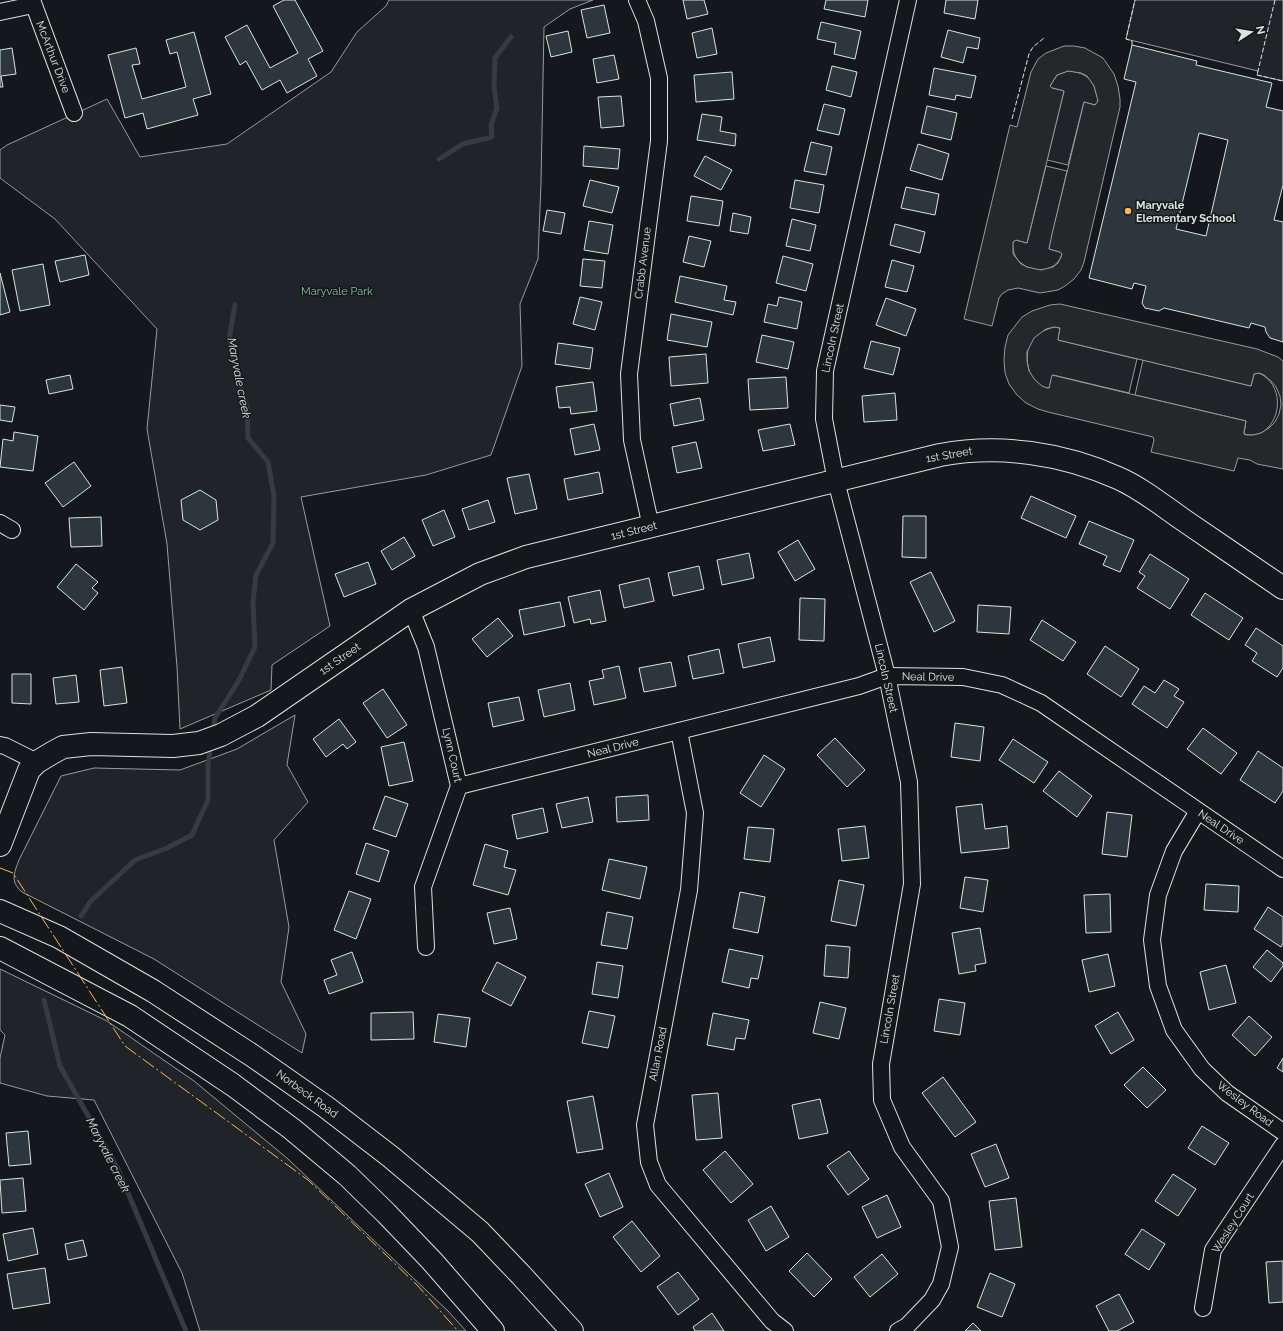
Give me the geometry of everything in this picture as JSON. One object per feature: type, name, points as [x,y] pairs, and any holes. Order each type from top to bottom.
[{"type":"street","name":"Crabb Avenue","points":[[637,0],[646,21],[659,78],[659,141],[629,374],[632,440],[651,527]]},
{"type":"street","name":"Lincoln Street","points":[[898,1331],[907,1326],[932,1300],[941,1284],[950,1247],[941,1201],[902,1147],[882,1100],[881,1064],[912,884],[910,782],[887,676],[836,481],[824,419],[825,371],[908,0]]},
{"type":"street","points":[[0,12],[33,2]]},
{"type":"street","name":"McArthur Drive","points":[[33,2],[74,113]]},
{"type":"street","name":"1st Street","points":[[37,762],[63,747],[91,744],[173,746],[199,743],[221,735],[257,716],[411,610],[480,574],[526,557],[960,451],[994,450],[1024,452],[1055,457],[1085,465],[1119,479],[1151,498],[1283,588]]},
{"type":"street","name":"Lynn Court","points":[[411,610],[426,647],[459,786],[423,887],[426,947]]},
{"type":"street","name":"Neal Drive","points":[[459,786],[859,686],[887,676],[963,678],[1002,685],[1041,703],[1283,869]]},
{"type":"street","name":"Allan Road","points":[[679,731],[695,813],[689,890],[645,1125],[649,1162],[658,1184],[772,1321],[785,1331]]},
{"type":"street","points":[[0,746],[4,746],[37,762],[29,770],[0,845]]},
{"type":"street","name":"Wesley Road","points":[[1198,811],[1174,851],[1158,895],[1152,940],[1158,986],[1174,1030],[1202,1069],[1227,1094],[1283,1132]]},
{"type":"street","name":"Norbeck Road","points":[[0,911],[59,937],[153,991],[253,1056],[326,1107],[391,1157],[480,1232],[572,1331]]},
{"type":"street","points":[[0,948],[130,1016],[233,1085],[292,1128],[347,1175],[386,1213],[432,1261],[493,1331]]},
{"type":"street","name":"Wesley Court","points":[[1203,1308],[1213,1250],[1283,1145]]},
{"type":"green space","name":"Maryvale Park","points":[[389,0],[593,0],[570,9],[544,27],[538,259],[520,304],[522,366],[491,455],[426,475],[301,497],[330,626],[272,665],[271,690],[180,729],[177,667],[167,544],[147,429],[157,329],[55,219],[0,178],[0,150],[7,145],[107,99],[140,157],[227,144],[331,72],[357,32],[386,6]]},
{"type":"green space","points":[[1135,0],[1283,0],[1283,81],[1257,75],[1258,71],[1126,39]]},
{"type":"green space","points":[[1068,71],[1081,73],[1089,79],[1095,88],[1098,101],[1095,105],[1084,102],[1068,165],[1047,160],[1064,91],[1052,88],[1050,86],[1057,75]]},
{"type":"green space","points":[[1046,166],[1067,171],[1049,249],[1062,254],[1057,262],[1050,268],[1042,270],[1025,266],[1018,260],[1014,252],[1013,242],[1016,240],[1027,243]]},
{"type":"green space","points":[[1054,327],[1060,328],[1058,340],[1137,359],[1129,393],[1053,375],[1049,388],[1036,382],[1031,376],[1028,368],[1027,359],[1030,343],[1034,337]]},
{"type":"green space","points":[[1143,360],[1251,386],[1254,374],[1259,373],[1267,378],[1273,385],[1276,393],[1278,401],[1274,418],[1270,426],[1263,432],[1254,435],[1247,435],[1244,434],[1246,421],[1135,395]]},
{"type":"green space","points":[[295,715],[287,765],[308,802],[274,840],[289,927],[281,982],[306,1034],[302,1053],[154,959],[22,892],[14,881],[19,860],[61,776],[94,768],[180,770],[237,749]]},
{"type":"green space","points":[[0,969],[107,1021],[194,1081],[288,1159],[448,1311],[466,1331],[200,1331],[182,1273],[94,1100],[47,1096],[0,1083],[0,1058],[5,1035],[0,1030]]},
{"type":"shaded area","points":[[1064,46],[1085,48],[1103,58],[1114,74],[1118,86],[1120,107],[1084,262],[1081,270],[1074,279],[1058,290],[1040,293],[1018,288],[1008,290],[1002,294],[999,298],[992,326],[964,319],[1010,125],[1017,127],[1031,72],[1038,59],[1046,53]],"holes":[[[1068,71],[1081,73],[1087,76],[1094,86],[1098,101],[1095,105],[1084,102],[1052,234],[1049,249],[1062,254],[1058,263],[1053,267],[1041,270],[1027,267],[1021,264],[1013,254],[1013,242],[1016,240],[1027,243],[1064,91],[1052,88],[1050,86],[1057,75]]]},
{"type":"shaded area","points":[[1060,304],[1257,349],[1278,357],[1283,361],[1283,469],[1257,464],[1250,460],[1238,458],[1234,471],[1151,452],[1154,440],[1153,437],[1048,412],[1026,403],[1017,395],[1009,384],[1005,373],[1005,347],[1008,335],[1022,317],[1032,311],[1050,305]],"holes":[[[1054,327],[1060,328],[1058,340],[1251,386],[1254,374],[1259,373],[1264,375],[1276,387],[1280,396],[1281,405],[1279,414],[1275,422],[1269,428],[1261,433],[1247,435],[1244,434],[1246,421],[1052,375],[1049,388],[1047,388],[1035,380],[1029,371],[1027,352],[1034,338],[1046,329]]]},
{"type":"building","points":[[284,0],[295,0],[323,51],[308,59],[317,76],[287,93],[280,80],[262,90],[246,61],[240,65],[225,37],[247,25],[270,68],[298,53],[273,6]]},
{"type":"building","points":[[683,0],[704,0],[708,14],[687,19]]},
{"type":"building","points":[[826,0],[868,0],[865,17],[824,9]]},
{"type":"building","points":[[946,0],[978,0],[975,19],[944,13]]},
{"type":"building","points":[[604,5],[610,33],[587,38],[581,10]]},
{"type":"building","points":[[821,22],[861,31],[855,59],[834,54],[836,43],[817,39]]},
{"type":"building","points":[[712,28],[717,54],[697,58],[692,33]]},
{"type":"building","points":[[948,30],[980,38],[978,49],[967,47],[963,63],[941,57]]},
{"type":"building","points":[[568,31],[572,52],[551,57],[546,36]]},
{"type":"building","points":[[194,32],[211,94],[193,99],[198,115],[147,129],[143,113],[125,118],[108,55],[136,48],[140,64],[132,65],[142,99],[186,87],[177,52],[170,54],[166,40]]},
{"type":"building","points":[[1132,45],[1197,61],[1196,65],[1272,83],[1266,107],[1283,111],[1283,185],[1274,220],[1283,222],[1283,342],[1270,338],[1265,327],[1251,323],[1249,328],[1164,308],[1159,311],[1145,308],[1142,303],[1146,286],[1134,283],[1132,289],[1089,278],[1136,82],[1124,79]],"holes":[[[1199,133],[1228,140],[1206,236],[1176,229]]]},
{"type":"building","points":[[12,48],[16,74],[1,76],[3,87],[0,87],[0,50]]},
{"type":"building","points":[[614,55],[619,79],[597,83],[593,59]]},
{"type":"building","points":[[832,66],[857,72],[851,97],[826,90]]},
{"type":"building","points":[[934,68],[976,76],[971,98],[956,95],[955,100],[929,95]]},
{"type":"building","points":[[732,72],[734,99],[696,102],[694,75]]},
{"type":"building","points":[[621,96],[624,126],[601,128],[598,97]]},
{"type":"building","points":[[824,104],[845,109],[839,135],[817,130]]},
{"type":"building","points":[[927,106],[957,113],[951,140],[921,133]]},
{"type":"building","points":[[702,114],[722,117],[720,131],[736,134],[735,146],[697,140]]},
{"type":"building","points":[[811,142],[832,147],[826,175],[804,171]]},
{"type":"building","points":[[918,144],[949,154],[942,180],[910,170]]},
{"type":"building","points":[[584,146],[620,149],[618,169],[583,166]]},
{"type":"building","points":[[705,156],[732,170],[721,190],[694,176]]},
{"type":"building","points":[[590,180],[619,187],[612,213],[583,206]]},
{"type":"building","points":[[795,180],[824,185],[819,213],[790,208]]},
{"type":"building","points":[[906,187],[939,194],[935,215],[901,208]]},
{"type":"building","points":[[691,196],[723,201],[719,226],[687,221]]},
{"type":"building","points":[[547,210],[565,213],[561,234],[543,231]]},
{"type":"building","points":[[733,213],[751,217],[748,234],[730,231]]},
{"type":"building","points":[[792,219],[816,225],[810,251],[786,246]]},
{"type":"building","points":[[589,221],[613,225],[608,254],[584,250]]},
{"type":"building","points":[[895,224],[925,232],[920,253],[890,245]]},
{"type":"building","points":[[689,236],[711,241],[704,267],[683,262]]},
{"type":"building","points":[[85,255],[89,275],[60,282],[55,261]]},
{"type":"building","points":[[783,256],[813,264],[806,291],[776,283]]},
{"type":"building","points":[[583,259],[605,261],[602,288],[580,286]]},
{"type":"building","points":[[892,260],[914,266],[907,292],[885,287]]},
{"type":"building","points":[[43,264],[50,305],[20,311],[12,270]]},
{"type":"building","points":[[0,273],[10,312],[0,315]]},
{"type":"building","points":[[680,276],[727,286],[724,300],[736,302],[733,315],[675,302]]},
{"type":"building","points":[[580,297],[602,302],[595,330],[573,324]]},
{"type":"building","points":[[779,297],[802,302],[797,329],[764,322],[768,304],[777,306]]},
{"type":"building","points":[[886,298],[916,309],[906,336],[876,325]]},
{"type":"building","points":[[671,314],[712,322],[707,347],[667,340]]},
{"type":"building","points":[[762,335],[794,342],[788,369],[756,362]]},
{"type":"building","points":[[871,341],[900,348],[893,375],[864,368]]},
{"type":"building","points":[[558,343],[593,348],[590,369],[555,364]]},
{"type":"building","points":[[706,354],[708,383],[671,386],[669,357]]},
{"type":"building","points":[[70,375],[73,389],[49,394],[46,380]]},
{"type":"building","points":[[786,377],[788,408],[750,410],[748,379]]},
{"type":"building","points":[[593,382],[597,411],[571,414],[570,407],[559,408],[556,387]]},
{"type":"building","points":[[895,393],[897,420],[864,422],[862,396]]},
{"type":"building","points":[[700,398],[704,420],[674,426],[670,404]]},
{"type":"building","points":[[0,405],[15,407],[12,422],[0,420]]},
{"type":"building","points":[[594,424],[600,450],[575,455],[570,429]]},
{"type":"building","points":[[790,424],[795,445],[763,451],[758,430]]},
{"type":"building","points":[[14,432],[38,436],[33,471],[0,467],[3,439],[13,441]]},
{"type":"building","points":[[696,442],[702,468],[677,473],[672,447]]},
{"type":"building","points":[[74,462],[91,486],[63,507],[45,483]]},
{"type":"building","points":[[599,472],[603,493],[568,500],[564,479]]},
{"type":"building","points":[[529,474],[537,509],[515,514],[507,478]]},
{"type":"building","points":[[200,490],[216,500],[218,520],[200,530],[183,520],[181,500]]},
{"type":"building","points":[[1031,496],[1076,516],[1066,538],[1021,518]]},
{"type":"building","points":[[488,500],[495,522],[469,530],[462,509]]},
{"type":"building","points":[[444,510],[455,537],[433,546],[422,520]]},
{"type":"building","points":[[903,516],[926,516],[926,558],[902,557]]},
{"type":"building","points":[[101,517],[102,546],[71,547],[69,518]]},
{"type":"building","points":[[1089,521],[1134,540],[1120,572],[1103,565],[1107,556],[1079,544]]},
{"type":"building","points":[[404,537],[415,556],[392,570],[381,551]]},
{"type":"building","points":[[798,540],[815,569],[795,581],[778,552]]},
{"type":"building","points":[[749,553],[754,578],[722,585],[717,560]]},
{"type":"building","points":[[1150,554],[1189,579],[1170,609],[1137,588],[1145,576],[1139,572]]},
{"type":"building","points":[[368,562],[376,584],[344,597],[335,574]]},
{"type":"building","points":[[76,564],[98,582],[92,588],[98,593],[84,610],[57,587]]},
{"type":"building","points":[[699,566],[704,589],[673,596],[668,573]]},
{"type":"building","points":[[931,572],[955,621],[934,632],[910,582]]},
{"type":"building","points":[[649,578],[654,601],[624,608],[619,585]]},
{"type":"building","points":[[600,590],[606,621],[591,624],[590,619],[574,623],[568,597]]},
{"type":"building","points":[[1205,593],[1243,618],[1229,640],[1191,615]]},
{"type":"building","points":[[800,598],[825,599],[824,641],[799,640]]},
{"type":"building","points":[[560,602],[565,626],[524,635],[519,610]]},
{"type":"building","points":[[978,605],[1011,607],[1009,634],[977,632]]},
{"type":"building","points":[[498,618],[513,636],[487,657],[472,639]]},
{"type":"building","points":[[1042,620],[1076,642],[1063,661],[1030,640]]},
{"type":"building","points":[[1256,628],[1283,646],[1283,668],[1277,677],[1252,661],[1257,653],[1245,645]]},
{"type":"building","points":[[770,637],[775,661],[743,668],[738,644]]},
{"type":"building","points":[[1105,646],[1139,669],[1121,697],[1087,674]]},
{"type":"building","points":[[719,649],[724,673],[693,679],[688,656]]},
{"type":"building","points":[[671,662],[676,686],[644,692],[639,668]]},
{"type":"building","points":[[619,666],[626,698],[594,705],[589,681],[604,678],[602,670]]},
{"type":"building","points":[[122,667],[127,703],[104,706],[100,670]]},
{"type":"building","points":[[12,674],[31,674],[31,704],[12,703]]},
{"type":"building","points":[[76,675],[79,702],[56,704],[53,678]]},
{"type":"building","points":[[1164,680],[1179,689],[1174,696],[1184,702],[1167,728],[1132,704],[1144,686],[1155,693]]},
{"type":"building","points":[[570,683],[575,710],[544,717],[538,690]]},
{"type":"building","points":[[383,689],[407,725],[387,738],[363,703]]},
{"type":"building","points":[[519,697],[524,720],[493,727],[488,703]]},
{"type":"building","points":[[339,719],[356,742],[347,749],[343,744],[326,757],[313,739]]},
{"type":"building","points":[[955,723],[984,727],[980,761],[951,757]]},
{"type":"building","points":[[1203,728],[1237,753],[1221,774],[1187,749]]},
{"type":"building","points":[[835,738],[865,770],[847,787],[817,755]]},
{"type":"building","points":[[1013,739],[1048,762],[1034,783],[999,760]]},
{"type":"building","points":[[404,742],[413,781],[389,786],[381,747]]},
{"type":"building","points":[[1258,751],[1283,768],[1283,791],[1275,803],[1240,780]]},
{"type":"building","points":[[764,755],[785,769],[761,807],[740,793]]},
{"type":"building","points":[[1059,771],[1092,796],[1077,817],[1043,791]]},
{"type":"building","points":[[648,795],[649,820],[617,822],[616,797]]},
{"type":"building","points":[[385,796],[408,804],[396,837],[373,829]]},
{"type":"building","points":[[588,797],[593,822],[562,828],[556,804]]},
{"type":"building","points":[[982,804],[985,829],[1007,826],[1009,848],[961,853],[956,807]]},
{"type":"building","points":[[543,808],[548,832],[517,839],[512,815]]},
{"type":"building","points":[[1107,812],[1132,815],[1127,857],[1102,854]]},
{"type":"building","points":[[865,826],[869,858],[842,861],[838,829]]},
{"type":"building","points":[[748,827],[774,829],[770,862],[744,859]]},
{"type":"building","points":[[366,843],[389,851],[379,882],[356,874]]},
{"type":"building","points":[[485,844],[508,851],[504,867],[516,870],[508,895],[473,885]]},
{"type":"building","points":[[609,859],[647,867],[640,899],[602,890]]},
{"type":"building","points":[[965,877],[988,880],[983,912],[960,908]]},
{"type":"building","points":[[839,880],[864,885],[856,926],[831,921]]},
{"type":"building","points":[[1206,884],[1239,886],[1238,912],[1204,910]]},
{"type":"building","points":[[349,891],[371,899],[356,939],[334,930]]},
{"type":"building","points":[[740,892],[765,897],[758,933],[733,928]]},
{"type":"building","points":[[1110,894],[1111,932],[1086,933],[1084,895]]},
{"type":"building","points":[[1268,907],[1283,917],[1283,943],[1281,947],[1254,929]]},
{"type":"building","points":[[510,908],[517,939],[494,944],[487,913]]},
{"type":"building","points":[[607,912],[633,917],[627,949],[601,945]]},
{"type":"building","points":[[980,928],[986,963],[975,965],[976,971],[959,974],[952,933]]},
{"type":"building","points":[[826,945],[850,947],[848,978],[824,976]]},
{"type":"building","points":[[729,949],[763,956],[758,979],[751,978],[749,988],[722,982]]},
{"type":"building","points":[[1267,950],[1283,963],[1283,966],[1271,982],[1253,967]]},
{"type":"building","points":[[352,952],[363,982],[329,994],[324,980],[337,975],[331,960]]},
{"type":"building","points":[[1108,954],[1115,986],[1089,992],[1082,960]]},
{"type":"building","points":[[497,962],[526,977],[511,1006],[482,991]]},
{"type":"building","points":[[597,962],[623,966],[618,998],[592,994]]},
{"type":"building","points":[[1226,965],[1236,1003],[1209,1010],[1200,972]]},
{"type":"building","points":[[939,999],[965,1003],[960,1035],[934,1031]]},
{"type":"building","points":[[820,1002],[846,1008],[839,1039],[813,1033]]},
{"type":"building","points":[[589,1011],[615,1016],[608,1048],[582,1043]]},
{"type":"building","points":[[413,1012],[414,1039],[371,1040],[371,1013]]},
{"type":"building","points":[[1118,1012],[1134,1040],[1111,1054],[1095,1026]]},
{"type":"building","points":[[713,1013],[749,1020],[745,1039],[736,1038],[734,1050],[707,1045]]},
{"type":"building","points":[[438,1014],[470,1018],[466,1047],[434,1042]]},
{"type":"building","points":[[1249,1016],[1272,1037],[1255,1056],[1232,1035]]},
{"type":"building","points":[[1283,1058],[1283,1072],[1277,1068]]},
{"type":"building","points":[[1143,1067],[1166,1090],[1147,1108],[1124,1085]]},
{"type":"building","points":[[943,1077],[976,1122],[955,1137],[922,1093]]},
{"type":"building","points":[[718,1093],[722,1138],[696,1140],[692,1095]]},
{"type":"building","points":[[593,1096],[603,1149],[577,1153],[567,1101]]},
{"type":"building","points":[[820,1099],[828,1133],[799,1139],[792,1105]]},
{"type":"building","points":[[1202,1126],[1229,1143],[1215,1165],[1188,1148]]},
{"type":"building","points":[[28,1131],[31,1164],[9,1166],[6,1133]]},
{"type":"building","points":[[996,1144],[1009,1178],[985,1187],[971,1154]]},
{"type":"building","points":[[725,1151],[753,1184],[731,1203],[703,1170]]},
{"type":"building","points":[[849,1151],[869,1179],[848,1195],[827,1166]]},
{"type":"building","points":[[609,1173],[623,1207],[600,1217],[585,1184]]},
{"type":"building","points":[[1173,1174],[1196,1189],[1178,1216],[1155,1201]]},
{"type":"building","points":[[23,1178],[26,1211],[2,1213],[0,1180]]},
{"type":"building","points":[[887,1195],[901,1227],[877,1238],[862,1207]]},
{"type":"building","points":[[1016,1198],[1022,1247],[995,1250],[989,1201]]},
{"type":"building","points":[[771,1206],[789,1237],[766,1251],[748,1220]]},
{"type":"building","points":[[632,1221],[660,1256],[641,1272],[613,1237]]},
{"type":"building","points":[[33,1228],[38,1254],[8,1261],[3,1234]]},
{"type":"building","points":[[1142,1229],[1165,1244],[1149,1270],[1125,1254]]},
{"type":"building","points":[[83,1240],[87,1256],[68,1260],[65,1244]]},
{"type":"building","points":[[807,1253],[832,1279],[814,1297],[789,1271]]},
{"type":"building","points":[[882,1254],[898,1274],[870,1297],[854,1277]]},
{"type":"building","points":[[1283,1261],[1283,1302],[1269,1303],[1266,1262]]},
{"type":"building","points":[[45,1268],[50,1303],[13,1309],[7,1274]]},
{"type":"building","points":[[678,1272],[699,1299],[678,1315],[657,1287]]},
{"type":"building","points":[[990,1273],[1015,1284],[1002,1317],[977,1307]]},
{"type":"building","points":[[1119,1294],[1134,1322],[1117,1331],[1109,1331],[1096,1306]]},
{"type":"building","points":[[712,1313],[724,1331],[695,1331],[693,1327]]},
{"type":"building","points":[[973,1323],[981,1331],[965,1331]]},
{"type":"waterway","points":[[439,159],[463,144],[492,137],[491,125],[497,108],[494,86],[495,58],[511,37]]},
{"type":"waterway","name":"Maryvale creek","points":[[213,732],[215,718],[239,680],[255,647],[253,602],[256,575],[273,543],[274,496],[268,462],[248,438],[247,407],[229,339],[235,305]]},
{"type":"waterway","name":"Maryvale creek","points":[[81,916],[90,902],[135,860],[167,848],[192,835],[208,800],[208,763],[211,744]]},
{"type":"waterway","name":"Maryvale creek","points":[[44,1000],[60,1066],[118,1169],[186,1331]]},
{"type":"fence","points":[[1132,45],[1132,41],[1126,39],[1135,0]]},
{"type":"fence","points":[[1275,0],[1257,75],[1283,81]]},
{"type":"fence","points":[[1012,119],[1029,54],[1033,47],[1044,38]]},
{"type":"power","points":[[0,868],[13,873],[125,1046],[308,1180],[417,1285],[458,1331]]},
{"type":"place","name":"Maryvale Elementary School","points":[[1128,211]]}]
